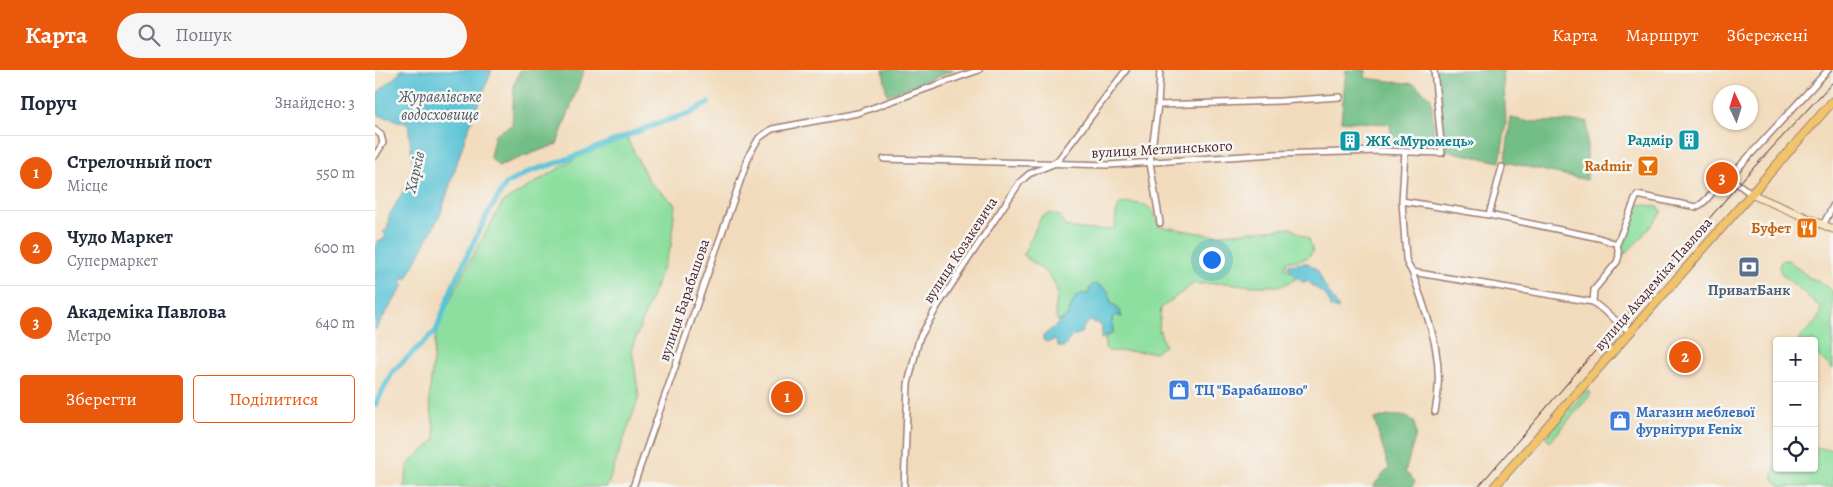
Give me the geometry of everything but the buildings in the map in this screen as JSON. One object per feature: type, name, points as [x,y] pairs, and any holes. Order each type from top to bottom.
[{"type":"main road","name":"вулиця Академіка Павлова","points":[[1494,487],[1629,331],[1833,101]]},
{"type":"street","name":"вулиця Барабашова","points":[[633,487],[750,153],[759,138],[772,129],[866,111],[979,70]]},
{"type":"street","name":"вулиця Козакевича","points":[[904,487],[908,384],[921,333],[1020,182],[1029,174],[1053,164],[1059,159],[1126,70]]},
{"type":"street","points":[[1160,70],[1158,105],[1150,163],[1160,223]]},
{"type":"street","name":"вулиця Метлинського","points":[[884,158],[1109,165],[1275,154],[1380,151],[1442,153],[1434,70]]},
{"type":"street","points":[[1593,302],[1594,290],[1617,262],[1619,256],[1617,244],[1637,195],[1696,207],[1705,202],[1829,70]]},
{"type":"street","points":[[1158,105],[1281,101],[1340,96]]},
{"type":"street","points":[[375,130],[381,135],[382,147],[375,156]]},
{"type":"street","points":[[1405,152],[1402,201],[1406,258],[1413,272],[1435,339],[1439,384],[1435,412]]},
{"type":"street","points":[[1489,215],[1502,166]]},
{"type":"street","points":[[1729,178],[1751,194],[1833,229]]},
{"type":"street","points":[[1402,201],[1489,215],[1599,238],[1617,244]]},
{"type":"street","points":[[1823,225],[1833,206]]},
{"type":"street","points":[[1413,272],[1593,302],[1629,331]]},
{"type":"green space","points":[[520,70],[584,70],[557,144],[498,166],[490,157],[495,134],[512,125],[514,85]]},
{"type":"green space","points":[[883,70],[955,70],[887,95]]},
{"type":"green space","points":[[1346,70],[1366,70],[1365,78],[1414,84],[1431,98],[1435,142],[1429,148],[1392,147],[1390,124],[1341,121]]},
{"type":"green space","points":[[1436,70],[1503,70],[1506,124],[1500,162],[1444,150]]},
{"type":"green space","points":[[1511,118],[1530,122],[1587,121],[1587,180],[1505,162]]},
{"type":"green space","points":[[627,138],[649,182],[675,204],[671,246],[632,348],[639,397],[607,487],[404,487],[408,464],[436,439],[429,400],[436,331],[462,275],[503,202],[588,151]]},
{"type":"green space","points":[[1129,203],[1149,207],[1159,226],[1211,235],[1291,228],[1309,239],[1313,252],[1307,258],[1287,262],[1285,268],[1296,275],[1296,279],[1281,286],[1252,286],[1227,283],[1193,284],[1161,308],[1159,329],[1165,346],[1155,352],[1108,351],[1105,348],[1105,338],[1113,332],[1112,318],[1116,315],[1122,317],[1117,306],[1111,303],[1108,291],[1101,286],[1089,289],[1089,294],[1081,294],[1074,300],[1067,316],[1058,322],[1055,314],[1057,292],[1053,280],[1023,255],[1041,217],[1050,213],[1060,216],[1065,226],[1078,228],[1096,230],[1115,228],[1116,213],[1120,204]]},
{"type":"green space","points":[[1639,204],[1659,207],[1662,212],[1640,239],[1621,258],[1620,252],[1623,239]]},
{"type":"green space","points":[[1788,260],[1810,278],[1820,281],[1833,292],[1833,369],[1818,356],[1818,337],[1801,337],[1819,317],[1820,307],[1782,274],[1779,268],[1780,263]]},
{"type":"green space","points":[[1589,391],[1591,394],[1550,442],[1546,437],[1584,393]]},
{"type":"green space","points":[[1404,416],[1414,421],[1416,434],[1405,472],[1415,481],[1412,487],[1372,487],[1389,468],[1374,419]]},
{"type":"green space","points":[[1818,448],[1833,450],[1833,487],[1781,487],[1773,479],[1774,472],[1818,472]]},
{"type":"water","name":"Журавлівське водосховище","points":[[400,70],[492,70],[466,135],[440,215],[407,278],[402,279],[401,282],[404,285],[375,330],[375,249],[377,241],[384,239],[386,235],[383,232],[388,228],[389,216],[414,172],[408,124],[378,115],[377,93],[400,73]]},
{"type":"water","points":[[1308,263],[1318,271],[1339,309],[1330,307],[1325,294],[1308,281],[1302,282],[1288,268],[1289,265]]},
{"type":"water","points":[[1096,284],[1108,291],[1111,303],[1118,309],[1122,317],[1116,315],[1112,318],[1113,332],[1101,339],[1102,328],[1100,324],[1090,321],[1084,326],[1081,333],[1071,337],[1064,347],[1059,347],[1055,340],[1047,342],[1043,340],[1043,336],[1067,316],[1076,296],[1088,294],[1092,285]]},
{"type":"waterway","points":[[375,405],[393,371],[436,331],[454,283],[487,215],[506,184],[531,171],[688,114],[708,103]]},
{"type":"tram line","points":[[1478,487],[1744,178],[1833,82]]},
{"type":"place","name":"Радмір","points":[[1689,140]]},
{"type":"place","name":"ЖК «Муромець»","points":[[1350,141]]},
{"type":"place","name":"Radmir","points":[[1648,166]]},
{"type":"place","name":"Академіка Павлова","points":[[1722,178]]},
{"type":"place","name":"Буфет","points":[[1807,228]]},
{"type":"place","name":"ПриватБанк","points":[[1749,267]]},
{"type":"place","name":"Чудо Маркет","points":[[1685,357]]},
{"type":"place","name":"ТЦ \"Барабашово\"","points":[[1179,390]]},
{"type":"place","name":"Стрелочный пост","points":[[787,397]]},
{"type":"place","name":"Магазин меблевої фурнітури Fenix","points":[[1620,421]]},
{"type":"water label","name":"Харків","points":[[414,172]]}]
